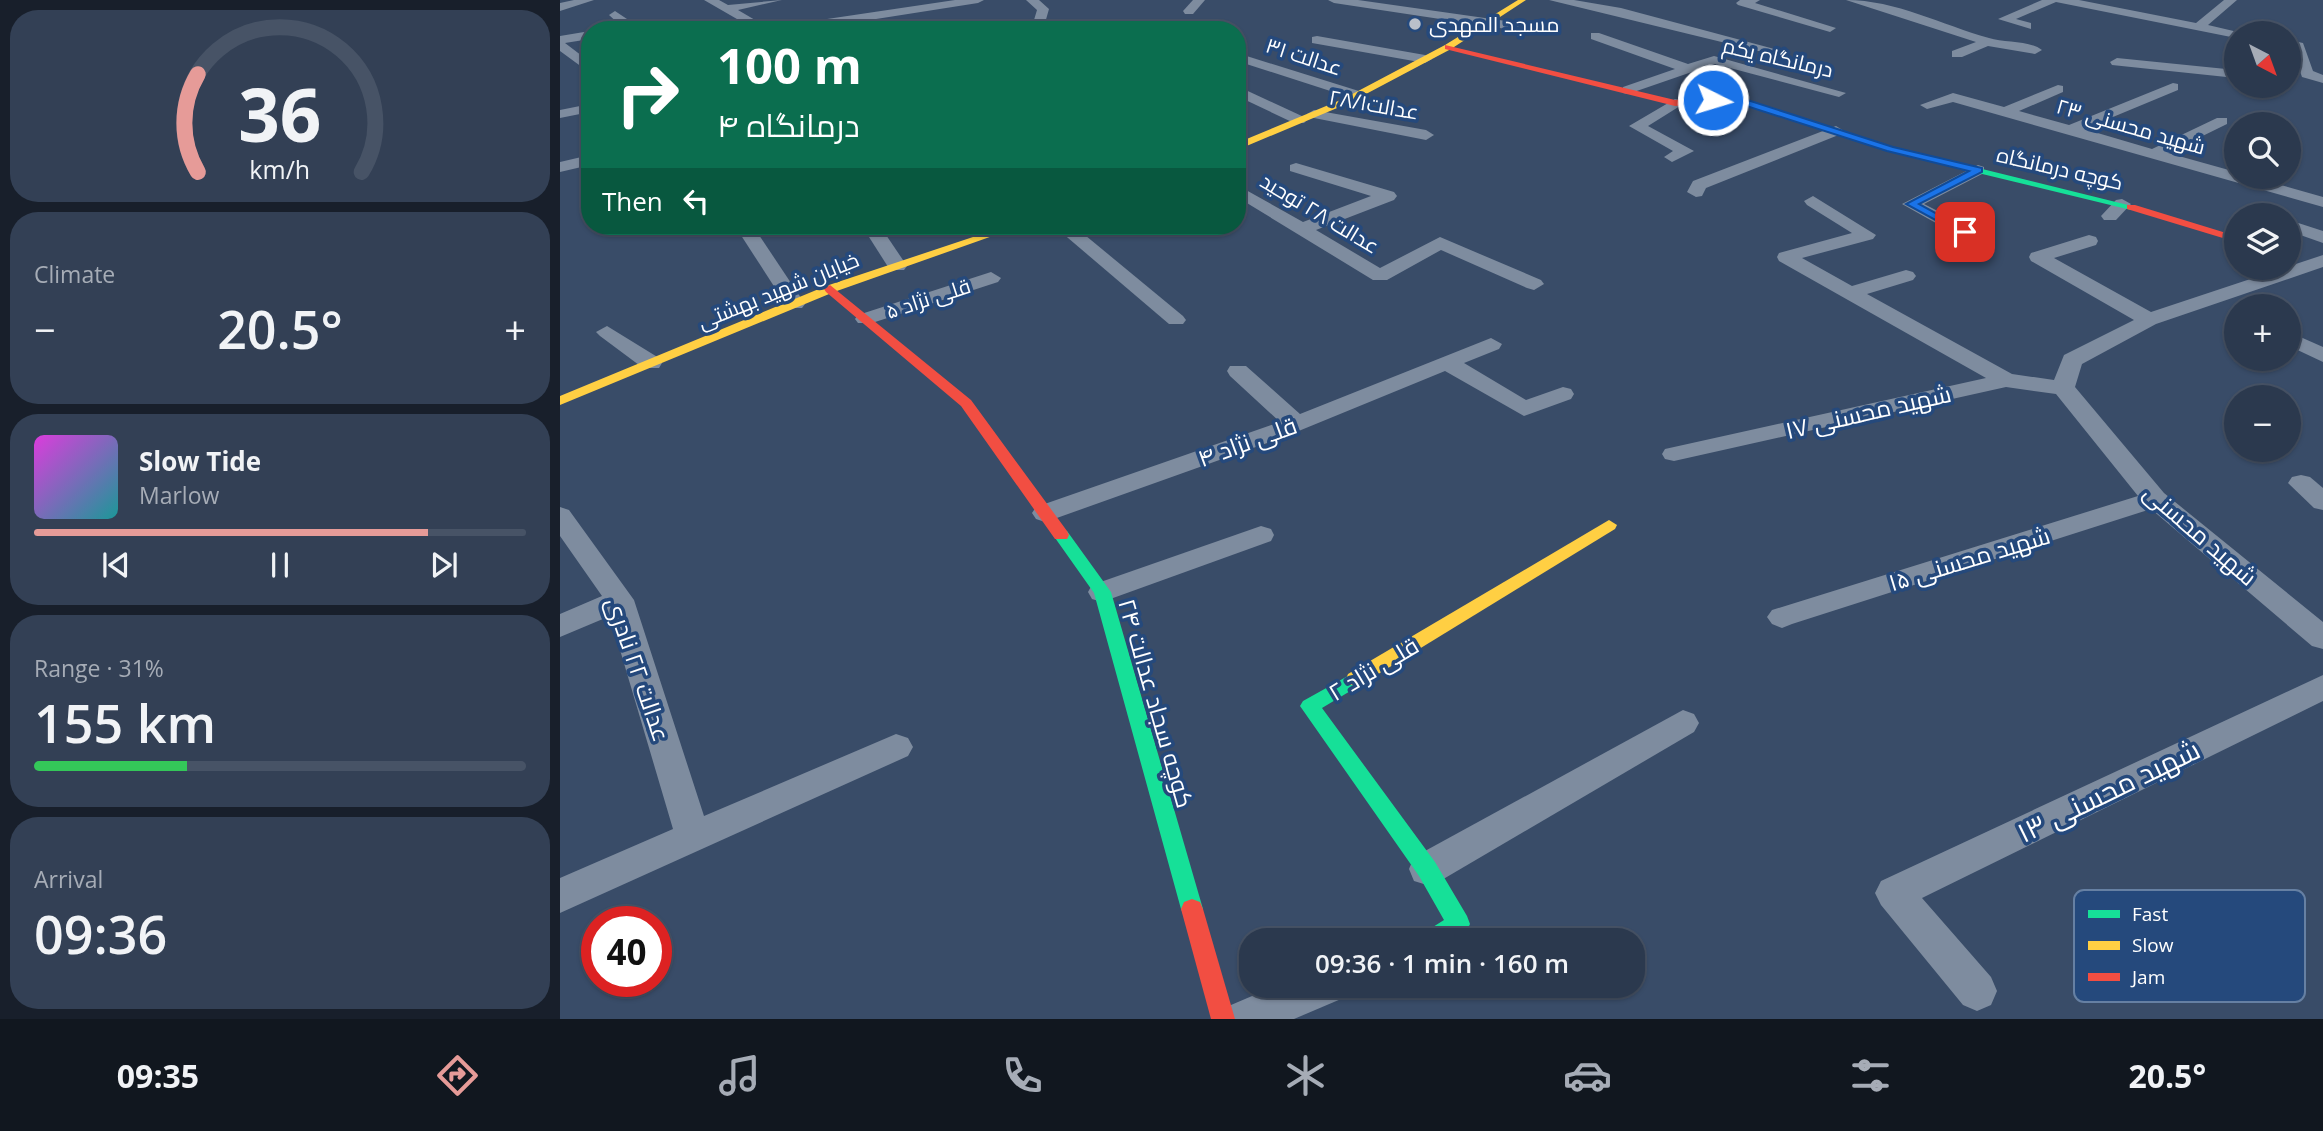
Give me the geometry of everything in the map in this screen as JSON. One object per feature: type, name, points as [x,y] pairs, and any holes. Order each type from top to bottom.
[{"type":"street","points":[[560,6],[588,0]]},
{"type":"street","points":[[710,0],[749,21]]},
{"type":"street","points":[[726,9],[776,0]]},
{"type":"street","points":[[840,21],[978,0]]},
{"type":"street","points":[[1032,0],[1043,9],[1040,21]]},
{"type":"street","points":[[1189,11],[1199,0]]},
{"type":"street","points":[[1334,0],[1513,26]]},
{"type":"street","points":[[1246,143],[1357,95],[1448,47],[1523,0]]},
{"type":"street","points":[[1555,0],[1621,12],[1774,51]]},
{"type":"street","points":[[1754,0],[1742,3],[1830,28]]},
{"type":"street","points":[[1852,0],[1912,16],[1987,42],[2035,50]]},
{"type":"street","points":[[2027,26],[2004,19],[2052,0]]},
{"type":"street","points":[[2061,0],[2224,32]]},
{"type":"street","points":[[2198,27],[2227,1]]},
{"type":"street","points":[[1621,12],[1656,8]]},
{"type":"street","points":[[615,15],[623,21]]},
{"type":"street","points":[[1877,20],[1912,16]]},
{"type":"street","points":[[2129,28],[2145,16]]},
{"type":"street","points":[[1595,36],[1688,69]]},
{"type":"street","points":[[560,42],[581,37]]},
{"type":"street","points":[[1317,40],[1425,59]]},
{"type":"street","points":[[560,42],[581,60]]},
{"type":"street","points":[[1957,54],[1987,42]]},
{"type":"street","points":[[1448,47],[1675,103]]},
{"type":"street","points":[[2301,55],[2307,74],[2323,81]]},
{"type":"street","name":"عدالت ۳۱","points":[[1246,60],[1357,95]]},
{"type":"street","name":"درمانگاه یکم","points":[[1628,90],[1714,60],[1839,93]]},
{"type":"street","points":[[2117,62],[2224,74]]},
{"type":"street","points":[[2301,80],[2323,81]]},
{"type":"street","points":[[2070,130],[2173,87]]},
{"type":"street","points":[[2004,112],[2058,89]]},
{"type":"street","name":"عدالت۲۸/۱","points":[[1246,94],[1306,117],[1426,135]]},
{"type":"street","name":"شهید محسنی ۲۳","points":[[1927,105],[1953,97],[2323,202]]},
{"type":"street","name":"کوچه درمانگاه","points":[[1675,103],[1732,98],[1890,149],[1978,170],[2116,210],[2150,211],[2224,235]]},
{"type":"street","points":[[1672,157],[1686,151],[1637,126],[1675,103]]},
{"type":"street","points":[[560,114],[581,110]]},
{"type":"street","points":[[2154,154],[2222,121]]},
{"type":"street","points":[[1696,192],[1699,185],[1836,131]]},
{"type":"street","points":[[560,167],[581,162]]},
{"type":"street","points":[[1296,168],[1388,196],[1302,229]]},
{"type":"street","points":[[1965,232],[1911,204],[1978,170]]},
{"type":"street","name":"عدالت ۲۸ توحید","points":[[1246,195],[1380,276],[1440,243],[1534,284]]},
{"type":"street","points":[[1813,201],[1867,235],[1786,257],[2006,380]]},
{"type":"street","points":[[2301,229],[2323,237]]},
{"type":"street","points":[[750,235],[795,304]]},
{"type":"street","points":[[877,235],[897,266]]},
{"type":"street","name":"خیابان شهید بهشتی","points":[[560,401],[830,289],[989,235]]},
{"type":"street","points":[[1074,235],[1176,320]]},
{"type":"street","points":[[2089,241],[2038,257],[2149,320]]},
{"type":"street","points":[[2063,388],[2072,360],[2149,320],[2318,263]]},
{"type":"street","points":[[1850,293],[1906,275]]},
{"type":"street","name":"قلی نژاد ۵","points":[[865,319],[991,278]]},
{"type":"street","name":"کوچه سجاد عدالت ۲۴","points":[[830,289],[966,403],[1102,592],[1223,1019]]},
{"type":"street","points":[[2212,299],[2224,305]]},
{"type":"street","points":[[607,332],[651,363]]},
{"type":"street","points":[[1447,362],[1491,344]]},
{"type":"street","points":[[2301,344],[2323,355]]},
{"type":"street","points":[[1447,362],[1524,409],[1563,394]]},
{"type":"street","name":"قلی نژاد ۴","points":[[1045,513],[1297,424],[1447,362]]},
{"type":"street","points":[[1238,372],[1297,424]]},
{"type":"street","name":"شهید محسنی ۱۷","points":[[1674,454],[2006,380],[2063,388]]},
{"type":"street","name":"شهید محسنی","points":[[2063,388],[2155,499],[2323,638]]},
{"type":"street","points":[[2301,483],[2323,502]]},
{"type":"street","name":"شهید محسنی ۱۵","points":[[1782,617],[2155,499]]},
{"type":"street","name":"عدالت ۲۲ نادری","points":[[560,516],[620,600],[693,835]]},
{"type":"street","name":"قلی نژاد ۲","points":[[1452,928],[1459,924],[1427,869],[1310,706],[1609,525]]},
{"type":"street","points":[[1102,592],[1261,535]]},
{"type":"street","points":[[560,626],[620,600]]},
{"type":"street","name":"شهید محسنی ۱۳","points":[[1977,991],[1894,893],[2323,687]]},
{"type":"street","points":[[1427,869],[1683,723]]},
{"type":"street","points":[[560,896],[896,747]]},
{"type":"street","points":[[1245,1019],[1295,998]]},
{"type":"traffic: fast","points":[[1793,118],[1890,149],[2131,207]]},
{"type":"traffic: fast","points":[[1061,535],[1102,592],[1192,909]]},
{"type":"traffic: fast","points":[[1355,679],[1310,706],[1427,869],[1459,924],[1452,928]]},
{"type":"traffic: slow","points":[[1246,143],[1346,101],[1448,47],[1523,0]]},
{"type":"traffic: slow","points":[[560,401],[830,289],[989,235]]},
{"type":"traffic: slow","points":[[1355,679],[1609,525]]},
{"type":"traffic: jam","points":[[1448,47],[1675,103],[1732,98],[1793,118]]},
{"type":"traffic: jam","points":[[2131,207],[2224,235]]},
{"type":"traffic: jam","points":[[830,289],[966,403],[1061,535]]},
{"type":"traffic: jam","points":[[1192,909],[1223,1019]]},
{"type":"place","name":"مسجد المهدی","points":[[1415,24]]},
{"type":"route","points":[[1713,100],[1732,98],[1890,149],[1978,170],[1911,204],[1965,232]]}]
